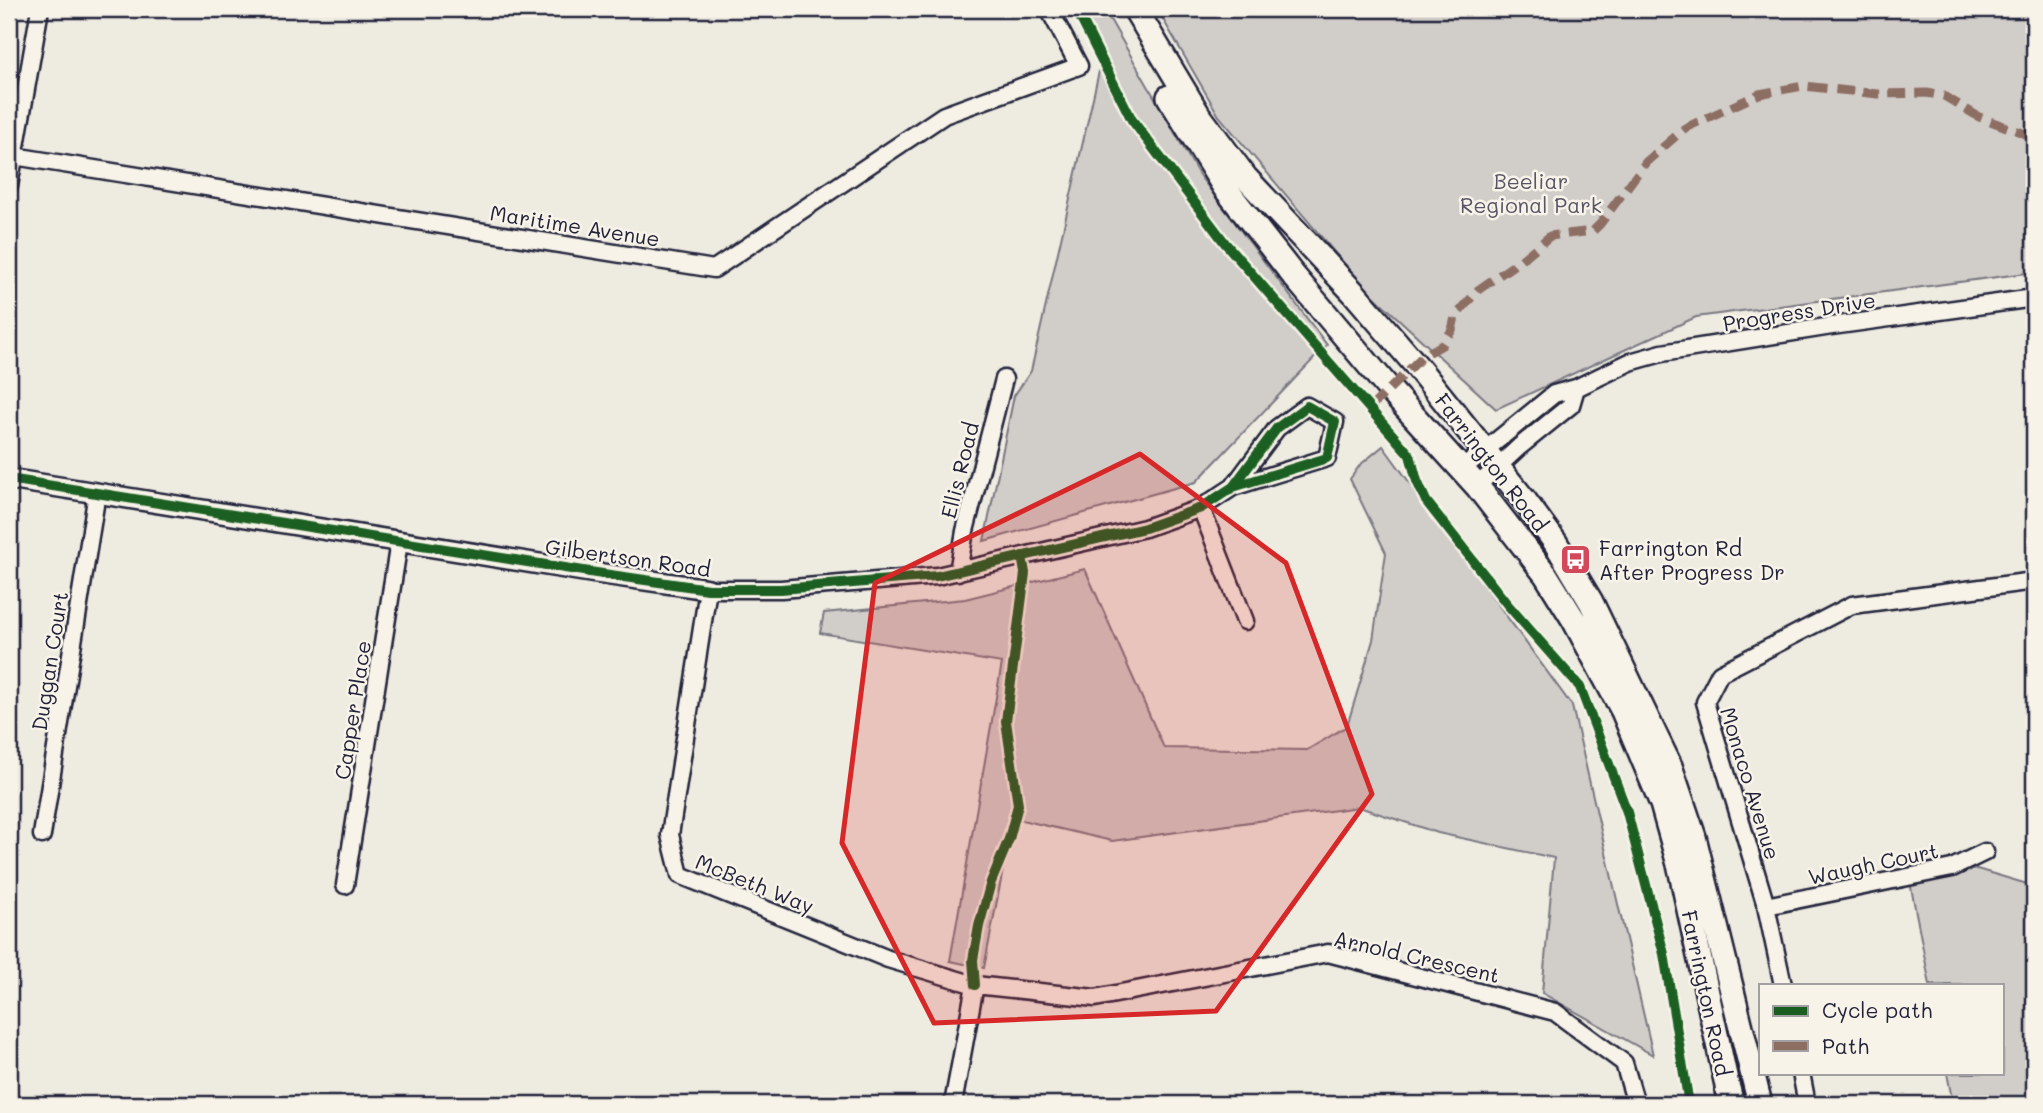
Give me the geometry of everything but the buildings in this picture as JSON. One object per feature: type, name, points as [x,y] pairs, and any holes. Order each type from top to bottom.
[{"type":"main road","name":"Farrington Road","points":[[1119,9],[1226,188],[1293,275],[1390,390],[1470,478],[1546,575],[1574,620],[1623,711],[1662,804],[1680,868],[1730,1100]]},
{"type":"main road","name":"Farrington Road","points":[[1135,9],[1198,114],[1245,177],[1354,293],[1415,364],[1525,501],[1555,542],[1591,602],[1670,766],[1693,837],[1760,1104]]},
{"type":"street","points":[[9,186],[40,9]]},
{"type":"street","name":"Maritime Avenue","points":[[14,156],[714,269],[944,114],[1079,66],[1049,9]]},
{"type":"street","name":"Progress Drive","points":[[1470,478],[1554,394],[1576,388],[1630,362],[1662,353],[1832,326],[2034,298]]},
{"type":"street","name":"Ellis Road","points":[[958,572],[964,531],[1004,379]]},
{"type":"street","name":"Gilbertson Road","points":[[9,479],[708,589],[781,589],[937,576],[1145,528],[1201,508],[1233,487],[1327,458],[1335,422],[1307,406],[1277,428],[1233,487]]},
{"type":"street","name":"Progress Drive","points":[[1470,478],[1491,459]]},
{"type":"street","name":"Duggan Court","points":[[42,835],[97,493]]},
{"type":"street","points":[[1201,508],[1245,621]]},
{"type":"street","name":"Capper Place","points":[[345,885],[399,542]]},
{"type":"street","name":"Monaco Avenue","points":[[1783,984],[1766,906],[1705,702],[1720,673],[1852,605],[2034,581]]},
{"type":"street","name":"McBeth Way","points":[[708,589],[670,835],[680,875],[888,959],[975,985]]},
{"type":"street","name":"Waugh Court","points":[[1766,906],[1952,868],[1985,852]]},
{"type":"street","name":"Arnold Crescent","points":[[975,985],[1095,998],[1328,953],[1555,1012],[1625,1063],[1636,1104]]},
{"type":"street","points":[[953,1104],[975,985]]},
{"type":"street","points":[[1801,1074],[1807,1104]]},
{"type":"highlighted area","points":[[1140,454],[1286,563],[1372,794],[1216,1011],[934,1023],[842,843],[875,583]]},
{"type":"green space","points":[[1080,9],[1104,9],[1199,175],[1327,345],[1196,482],[984,541],[1014,396],[1031,371],[1102,58]]},
{"type":"green space","name":"Beeliar Regional Park","points":[[1157,9],[2034,9],[2034,272],[1696,317],[1496,409],[1364,287],[1219,116]]},
{"type":"green space","points":[[1383,446],[1572,706],[1653,1055],[1542,993],[1554,858],[1438,833],[1359,807],[1112,841],[1013,818],[984,968],[950,961],[1002,663],[820,633],[824,613],[965,599],[1085,569],[1164,748],[1307,750],[1347,726],[1373,640],[1386,553],[1350,479],[1360,465]]},
{"type":"green space","points":[[1977,869],[2034,886],[2034,1104],[1953,1104],[1947,1074],[2004,1074],[2004,984],[1930,984],[1910,882]]},
{"type":"marked path","points":[[1370,408],[1423,356],[1442,345],[1452,330],[1455,317],[1478,290],[1550,236],[1593,231],[1646,162],[1685,128],[1759,94],[1803,86],[1878,94],[1927,93],[1944,96],[1979,117],[2034,137]]},
{"type":"cycle path","points":[[1076,9],[1132,120],[1225,243],[1410,455],[1426,501],[1507,604],[1580,687],[1627,812],[1664,954],[1689,1104]]},
{"type":"cycle path","points":[[9,479],[708,589],[781,589],[937,576],[1145,528],[1201,508],[1233,487],[1327,458],[1335,422],[1307,406],[1277,428],[1233,487]]},
{"type":"cycle path","points":[[975,985],[973,960],[979,926],[1018,805],[1006,721],[1025,573],[1022,556]]},
{"type":"place","name":"Farrington Rd After Progress Dr","points":[[1576,559]]}]
